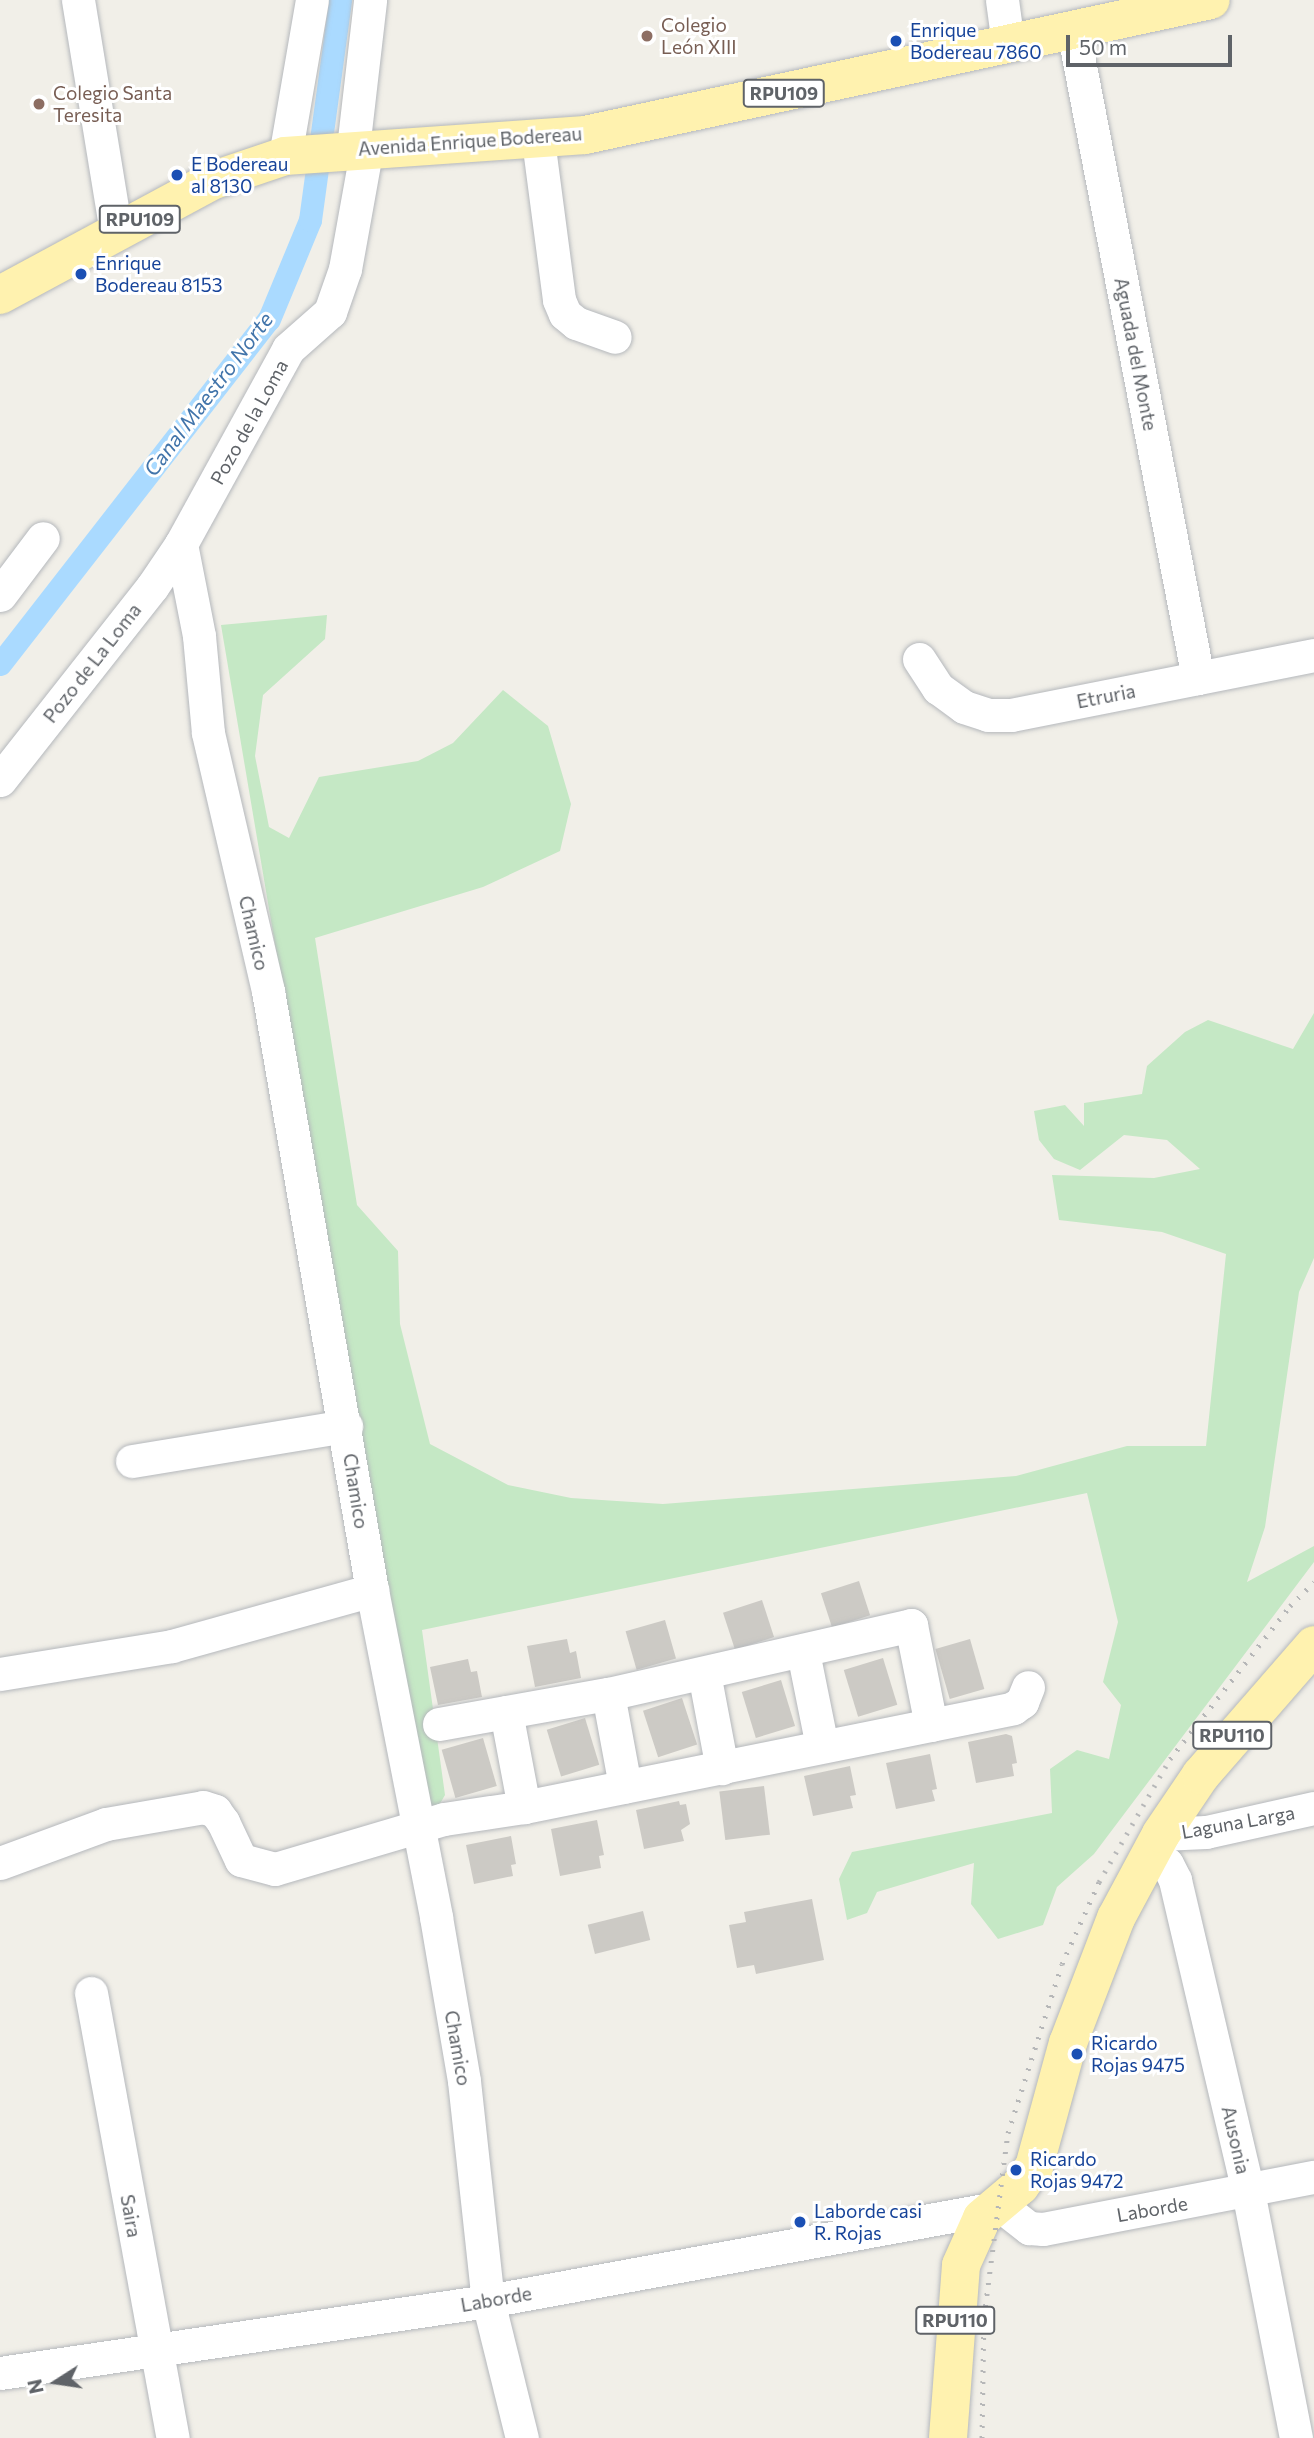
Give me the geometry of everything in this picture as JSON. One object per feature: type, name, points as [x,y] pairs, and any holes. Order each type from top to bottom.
[{"type":"main road","name":"Avenida Enrique Bodereau","points":[[0,295],[214,180],[285,156],[360,148],[538,140],[620,129],[1212,0]]},
{"type":"main road","name":"RPU110","points":[[948,2438],[961,2265],[971,2237],[994,2206],[1020,2186],[1034,2167],[1068,2043],[1097,1960],[1155,1844],[1222,1747],[1314,1645]]},
{"type":"street","points":[[78,0],[116,232]]},
{"type":"street","points":[[285,156],[312,0]]},
{"type":"street","name":"Pozo de la Loma","points":[[181,544],[288,349],[330,312],[345,269],[360,148],[370,0]]},
{"type":"street","points":[[1002,0],[1008,44]]},
{"type":"street","name":"Aguada del Monte","points":[[1073,30],[1198,678]]},
{"type":"street","points":[[538,140],[559,300],[565,314],[576,323],[615,337]]},
{"type":"street","points":[[0,595],[43,538]]},
{"type":"street","name":"Pozo de La Loma","points":[[0,780],[181,544]]},
{"type":"street","name":"Chamico","points":[[181,544],[199,636],[208,733],[268,991],[346,1426],[372,1590],[464,2081],[488,2301],[522,2438]]},
{"type":"street","name":"Etruria","points":[[919,659],[938,688],[964,708],[988,715],[1011,715],[1314,655]]},
{"type":"street","points":[[132,1461],[346,1426]]},
{"type":"street","points":[[0,1674],[172,1646],[372,1590]]},
{"type":"street","points":[[439,1724],[608,1694],[911,1625],[931,1725]]},
{"type":"street","points":[[803,1651],[822,1746]]},
{"type":"street","points":[[704,1673],[722,1768]]},
{"type":"street","points":[[0,1863],[106,1824],[203,1807],[215,1811],[242,1860],[275,1868],[416,1826],[722,1768],[1013,1708],[1022,1702],[1028,1686]]},
{"type":"street","points":[[608,1694],[625,1786]]},
{"type":"street","points":[[506,1712],[524,1807]]},
{"type":"street","name":"Laguna Larga","points":[[1155,1844],[1314,1808]]},
{"type":"street","name":"Ausonia","points":[[1155,1844],[1175,1880],[1248,2191],[1296,2438]]},
{"type":"street","name":"Saira","points":[[92,1993],[173,2438]]},
{"type":"street","name":"Laborde","points":[[0,2372],[488,2301],[994,2206],[1029,2228],[1043,2229],[1314,2177]]},
{"type":"green space","points":[[327,615],[325,639],[263,695],[255,756],[269,827],[289,838],[319,777],[418,761],[453,743],[503,690],[548,726],[571,804],[560,851],[483,887],[315,938],[357,1205],[398,1251],[400,1324],[430,1444],[508,1485],[571,1498],[663,1504],[1016,1476],[1127,1446],[1206,1446],[1226,1254],[1162,1232],[1059,1220],[1052,1175],[1154,1178],[1200,1169],[1167,1140],[1124,1135],[1080,1170],[1054,1159],[1039,1140],[1034,1111],[1065,1105],[1084,1126],[1084,1103],[1142,1094],[1147,1066],[1185,1032],[1208,1020],[1293,1049],[1314,1013],[1314,1258],[1299,1292],[1265,1527],[1247,1582],[1314,1546],[1314,1562],[1094,1854],[1057,1887],[1043,1925],[998,1939],[971,1904],[974,1863],[877,1892],[867,1913],[847,1920],[839,1879],[852,1852],[1052,1813],[1050,1769],[1077,1750],[1109,1759],[1121,1705],[1103,1682],[1118,1622],[1087,1493],[422,1630],[445,1795],[438,1807],[420,1802],[221,625]]},
{"type":"building","points":[[859,1581],[870,1615],[832,1628],[821,1593]]},
{"type":"building","points":[[762,1600],[774,1637],[735,1650],[723,1613]]},
{"type":"building","points":[[665,1620],[676,1658],[637,1670],[626,1631]]},
{"type":"building","points":[[567,1639],[570,1653],[576,1651],[581,1678],[535,1687],[527,1646]]},
{"type":"building","points":[[970,1639],[984,1689],[950,1699],[935,1649]]},
{"type":"building","points":[[883,1658],[897,1705],[858,1717],[844,1670]]},
{"type":"building","points":[[468,1659],[471,1672],[477,1671],[482,1697],[438,1705],[430,1667]]},
{"type":"building","points":[[781,1680],[795,1726],[756,1738],[742,1692]]},
{"type":"building","points":[[682,1698],[697,1745],[658,1757],[643,1711]]},
{"type":"building","points":[[585,1718],[599,1765],[561,1777],[547,1730]]},
{"type":"building","points":[[1006,1734],[1012,1736],[1017,1763],[1012,1764],[1014,1776],[976,1783],[968,1742]]},
{"type":"building","points":[[483,1738],[497,1786],[455,1798],[442,1750]]},
{"type":"building","points":[[930,1754],[937,1789],[932,1790],[935,1801],[896,1809],[886,1763]]},
{"type":"building","points":[[850,1766],[856,1795],[850,1796],[853,1808],[813,1816],[804,1776]]},
{"type":"building","points":[[764,1786],[770,1835],[725,1840],[719,1791]]},
{"type":"building","points":[[679,1801],[680,1805],[686,1804],[690,1824],[681,1830],[684,1841],[644,1849],[636,1810]]},
{"type":"building","points":[[597,1820],[604,1855],[599,1856],[601,1868],[560,1876],[551,1829]]},
{"type":"building","points":[[511,1836],[516,1864],[511,1865],[513,1876],[474,1884],[466,1845]]},
{"type":"building","points":[[812,1899],[824,1960],[756,1974],[754,1965],[737,1968],[729,1925],[746,1922],[744,1912]]},
{"type":"building","points":[[643,1911],[650,1940],[595,1954],[588,1925]]},
{"type":"waterway","name":"Canal Maestro Norte","points":[[0,664],[269,319],[310,220],[340,0]]},
{"type":"railway","points":[[982,2438],[984,2317],[1008,2133],[1062,1964],[1099,1882],[1170,1759],[1290,1606],[1314,1582]]},
{"type":"place","name":"Colegio León XIII","points":[[647,36]]},
{"type":"place","name":"Enrique Bodereau 7860","points":[[896,41]]},
{"type":"place","name":"Colegio Santa Teresita","points":[[39,104]]},
{"type":"place","name":"E Bodereau al 8130","points":[[177,175]]},
{"type":"place","name":"Enrique Bodereau 8153","points":[[81,274]]},
{"type":"place","name":"Ricardo Rojas 9475","points":[[1077,2054]]},
{"type":"place","name":"Ricardo Rojas 9472","points":[[1016,2170]]},
{"type":"place","name":"Laborde casi R. Rojas","points":[[800,2222]]}]
